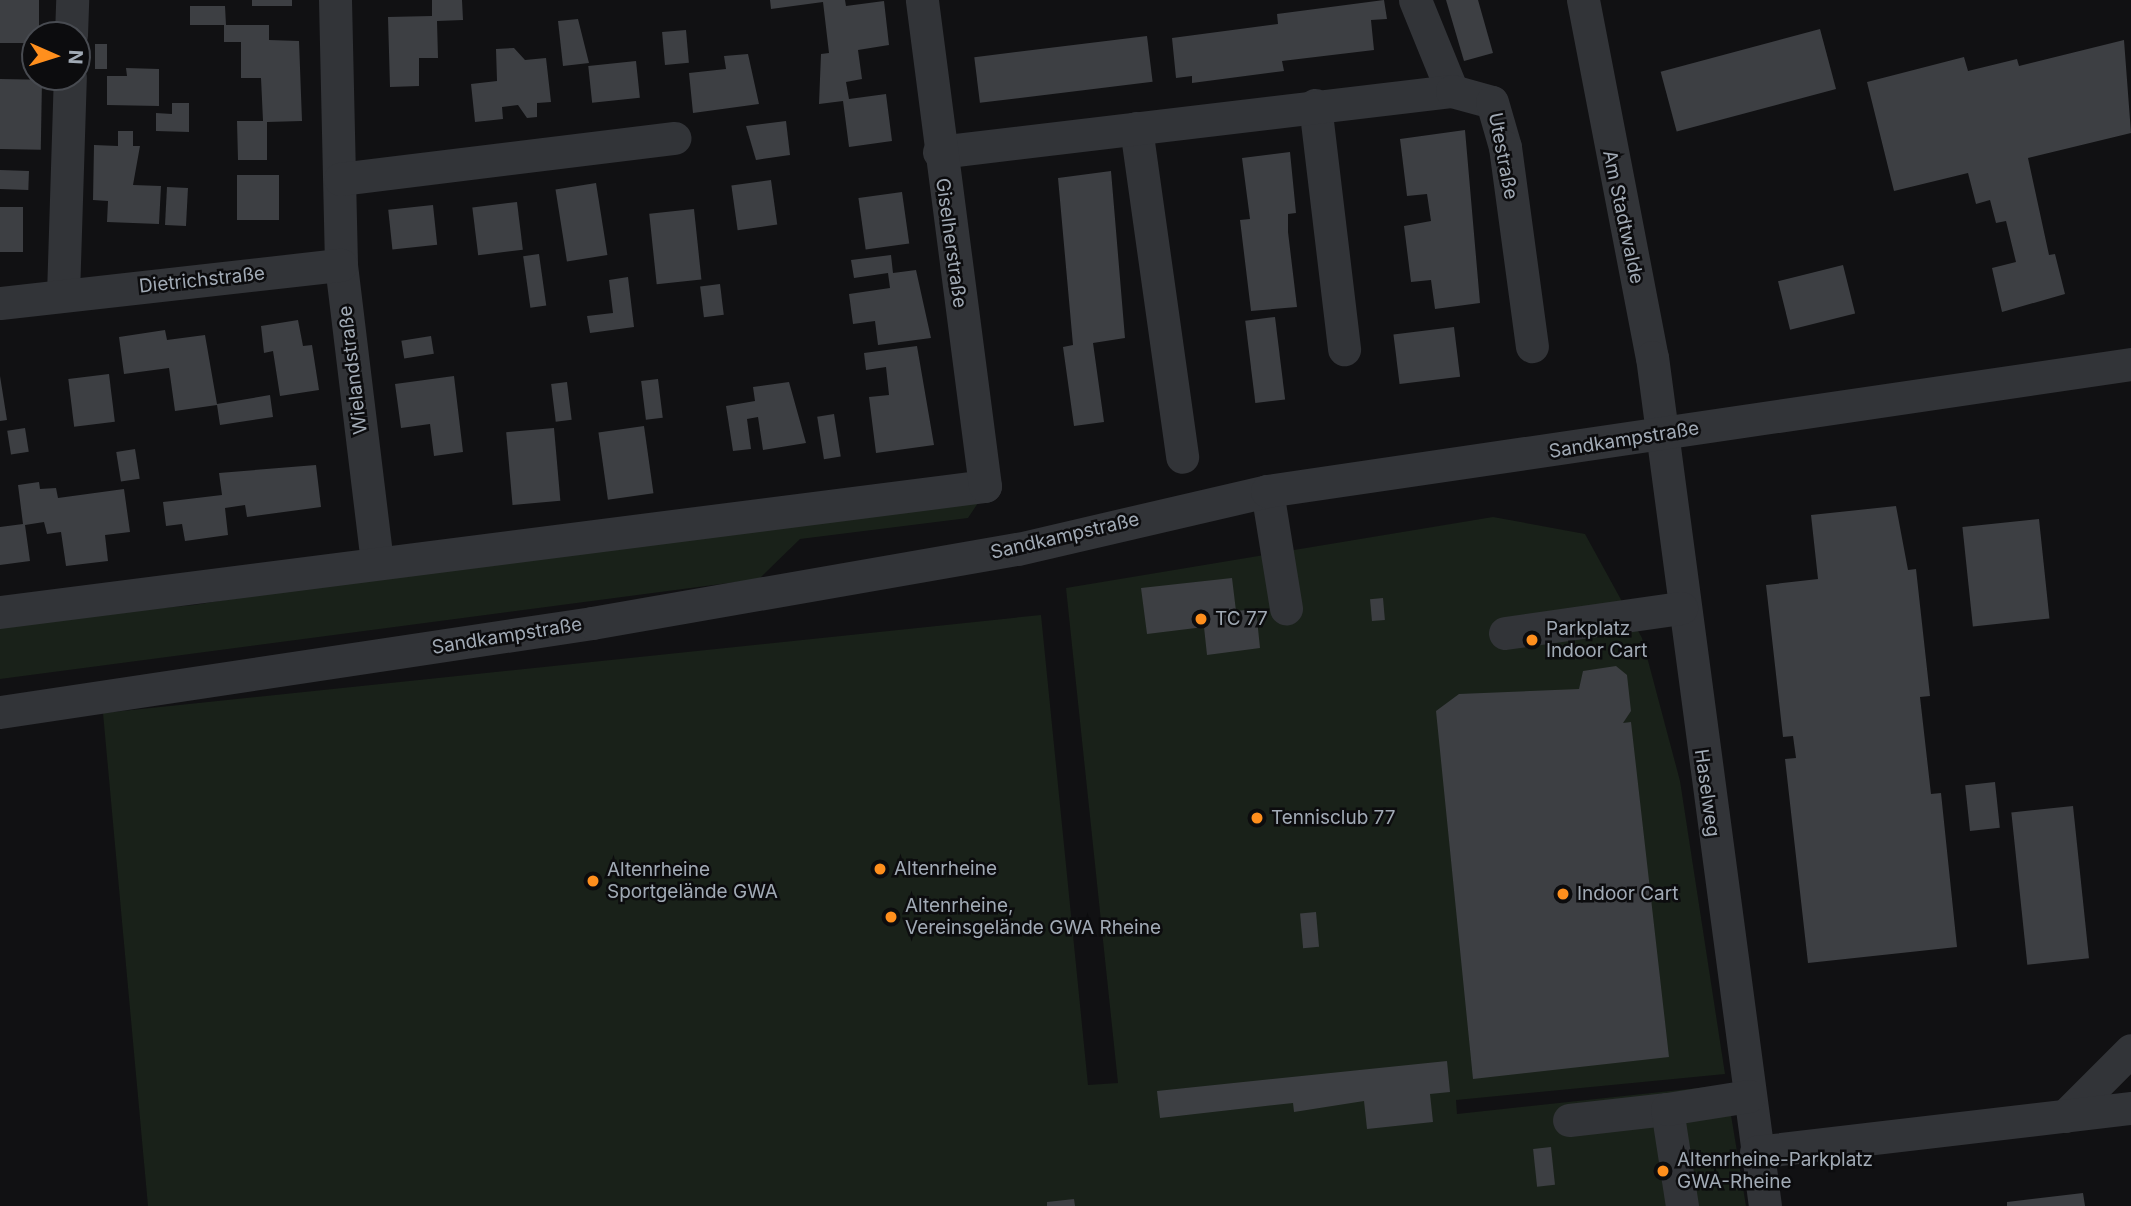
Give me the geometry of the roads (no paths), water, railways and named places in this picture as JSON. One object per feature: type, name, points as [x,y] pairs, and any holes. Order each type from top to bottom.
[{"type":"street","points":[[71,21],[72,0]]},
{"type":"street","name":"Wielandstraße","points":[[335,0],[341,265],[377,561]]},
{"type":"street","name":"Giselherstraße","points":[[377,561],[985,486],[939,152],[922,0]]},
{"type":"street","points":[[1415,0],[1452,91]]},
{"type":"street","name":"Am Stadtwalde","points":[[1583,0],[1661,434]]},
{"type":"street","points":[[62,295],[69,91]]},
{"type":"street","name":"Utestraße","points":[[939,152],[1452,91],[1492,102],[1505,147],[1532,346]]},
{"type":"street","points":[[1315,106],[1344,349]]},
{"type":"street","points":[[1136,128],[1182,457]]},
{"type":"street","points":[[340,178],[674,138]]},
{"type":"street","name":"Dietrichstraße","points":[[0,303],[341,265]]},
{"type":"street","name":"Sandkampstraße","points":[[0,712],[564,627],[1004,551],[1267,491],[2131,364]]},
{"type":"street","name":"Haselweg","points":[[1661,434],[1681,608],[1765,1206]]},
{"type":"street","points":[[1267,491],[1286,608]]},
{"type":"street","points":[[0,612],[377,561]]},
{"type":"street","points":[[1505,634],[1681,608]]},
{"type":"street","points":[[2065,1116],[2131,1050]]},
{"type":"street","points":[[1569,1119],[1667,1109],[1749,1096]]},
{"type":"street","points":[[1756,1152],[2131,1108]]},
{"type":"street","points":[[1667,1109],[1682,1206]]},
{"type":"place","name":"TC 77","points":[[1201,619]]},
{"type":"place","name":"Parkplatz Indoor Cart","points":[[1532,640]]},
{"type":"place","name":"Tennisclub 77","points":[[1257,818]]},
{"type":"place","name":"Altenrheine","points":[[880,869]]},
{"type":"place","name":"Altenrheine Sportgelände GWA","points":[[593,881]]},
{"type":"place","name":"Indoor Cart","points":[[1563,894]]},
{"type":"place","name":"Altenrheine, Vereinsgelände GWA Rheine","points":[[891,917]]},
{"type":"place","name":"Altenrheine-Parkplatz GWA-Rheine","points":[[1663,1171]]}]
